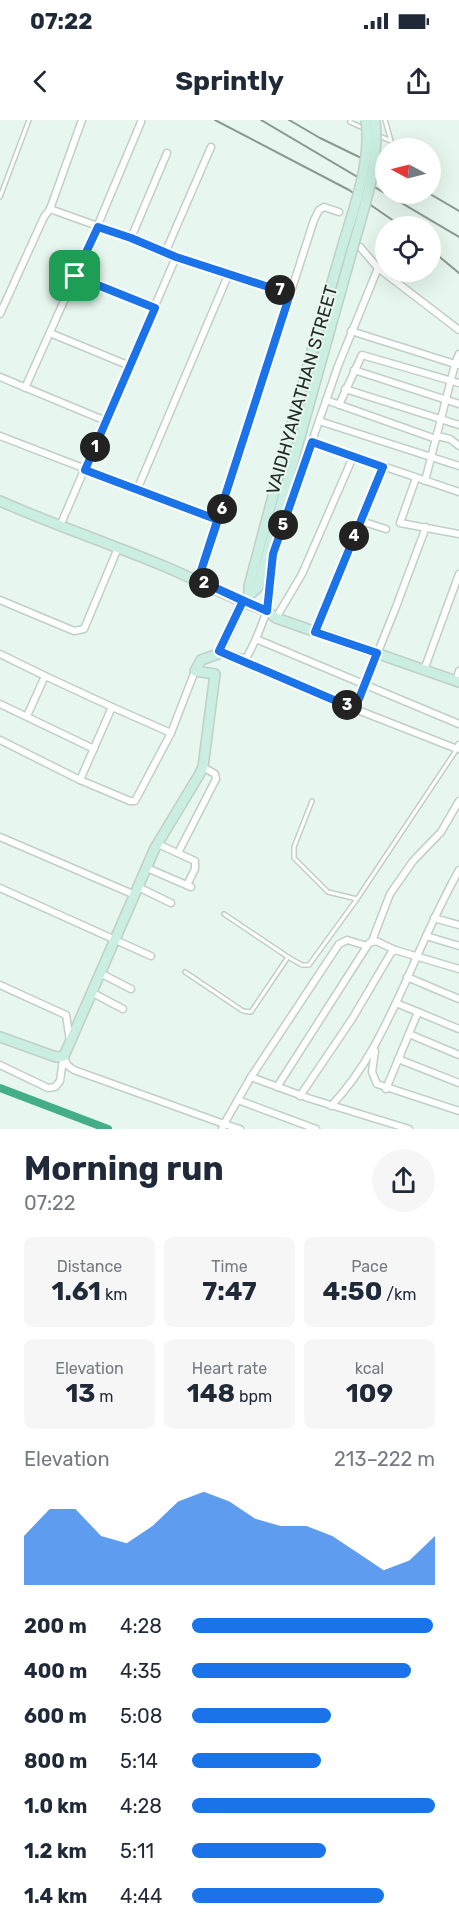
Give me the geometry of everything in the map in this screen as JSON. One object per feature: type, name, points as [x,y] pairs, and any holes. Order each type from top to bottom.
[{"type":"main road","points":[[345,256],[365,165],[366,120]]},
{"type":"main road","points":[[345,256],[374,167],[375,120]]},
{"type":"main road","name":"VAIDHYANATHAN STREET","points":[[219,651],[246,598],[258,587],[345,256]]},
{"type":"main road","points":[[0,501],[246,598],[276,618],[457,682]]},
{"type":"main road","points":[[0,1037],[56,1057],[64,1056],[158,844],[203,767],[215,674],[195,671],[201,660],[218,654],[219,651]]},
{"type":"street","points":[[0,314],[44,217],[50,209],[82,120]]},
{"type":"street","points":[[25,387],[98,227],[141,122]]},
{"type":"street","points":[[165,253],[211,147]]},
{"type":"street","points":[[131,238],[166,153]]},
{"type":"street","points":[[198,580],[319,210],[324,207],[339,212]]},
{"type":"street","points":[[50,209],[176,257],[290,294]]},
{"type":"street","points":[[360,248],[375,265]]},
{"type":"street","points":[[60,526],[176,257]]},
{"type":"street","points":[[136,490],[229,273]]},
{"type":"street","points":[[241,659],[246,659],[249,655],[267,611],[273,554],[351,331],[375,275]]},
{"type":"street","points":[[75,276],[155,308]]},
{"type":"street","points":[[396,282],[459,330]]},
{"type":"street","points":[[351,331],[457,365]]},
{"type":"street","points":[[50,333],[130,366]]},
{"type":"street","points":[[425,481],[459,354]]},
{"type":"street","points":[[339,405],[362,355],[459,383]]},
{"type":"street","points":[[354,370],[459,404]]},
{"type":"street","points":[[0,377],[106,421]]},
{"type":"street","points":[[345,389],[459,425]]},
{"type":"street","points":[[326,400],[436,437],[450,439],[459,446]]},
{"type":"street","points":[[319,421],[459,466]]},
{"type":"street","points":[[0,436],[218,520]]},
{"type":"street","points":[[312,442],[459,492]]},
{"type":"street","points":[[276,618],[302,574],[353,457]]},
{"type":"street","points":[[315,632],[383,467]]},
{"type":"street","points":[[416,478],[400,520],[402,524],[426,526],[459,534]]},
{"type":"street","points":[[360,521],[386,529]]},
{"type":"street","points":[[355,709],[426,526]]},
{"type":"street","points":[[0,600],[74,631],[84,629],[118,548]]},
{"type":"street","points":[[424,670],[459,574]]},
{"type":"street","points":[[256,639],[459,724]]},
{"type":"street","points":[[219,651],[355,709],[458,747]]},
{"type":"street","points":[[0,654],[171,734]]},
{"type":"street","points":[[0,740],[81,780],[130,801],[135,801],[171,734],[195,671]]},
{"type":"street","points":[[457,682],[459,671]]},
{"type":"street","points":[[27,716],[45,676]]},
{"type":"street","points":[[0,704],[94,749]]},
{"type":"street","points":[[81,780],[112,707]]},
{"type":"street","points":[[178,854],[216,779],[215,774],[203,767]]},
{"type":"street","points":[[277,1087],[372,941],[390,894],[412,861],[441,832],[459,801]]},
{"type":"street","points":[[0,837],[171,903]]},
{"type":"street","points":[[147,868],[189,886],[196,865],[195,861],[158,844]]},
{"type":"street","points":[[331,1106],[350,1086],[375,1044],[459,870]]},
{"type":"street","points":[[0,888],[151,956]]},
{"type":"street","points":[[434,918],[459,925]]},
{"type":"street","points":[[426,936],[459,946]]},
{"type":"street","points":[[223,1126],[251,1077],[339,944],[347,940],[367,946]]},
{"type":"street","points":[[372,941],[459,969]]},
{"type":"street","points":[[300,1096],[395,950]]},
{"type":"street","points":[[100,973],[131,988]]},
{"type":"street","points":[[408,977],[459,999]]},
{"type":"street","points":[[0,985],[66,1015],[70,1041]]},
{"type":"street","points":[[91,992],[123,1009]]},
{"type":"street","points":[[396,1003],[459,1029]]},
{"type":"street","points":[[386,1089],[418,1012]]},
{"type":"street","points":[[409,1034],[459,1054]]},
{"type":"street","points":[[375,1044],[372,1072],[377,1084],[386,1089],[459,1111]]},
{"type":"street","points":[[0,1065],[48,1088],[55,1087],[60,1081],[64,1056]]},
{"type":"street","points":[[64,1056],[67,1065],[74,1070],[223,1126],[240,1129]]},
{"type":"street","points":[[398,1059],[459,1083]]},
{"type":"street","points":[[251,1077],[300,1096],[409,1129]]},
{"type":"street","points":[[238,1100],[316,1129]]},
{"type":"lane","points":[[0,196],[29,120]]},
{"type":"lane","points":[[350,120],[391,141],[386,120]]},
{"type":"lane","points":[[224,914],[288,957],[302,965],[309,965],[357,899],[458,747]]},
{"type":"lane","points":[[312,801],[294,847],[294,858],[328,892],[357,899]]},
{"type":"lane","points":[[185,972],[243,1011],[251,1012],[288,957]]},
{"type":"waterway","points":[[0,1088],[108,1129]]},
{"type":"railway","points":[[215,120],[349,190],[387,216]]},
{"type":"railway","points":[[261,120],[459,237]]},
{"type":"railway","points":[[289,120],[375,165]]},
{"type":"railway","points":[[441,200],[459,211]]},
{"type":"railway","points":[[441,258],[459,273]]},
{"type":"route","points":[[75,276],[98,227],[176,257],[290,294],[218,520],[198,580],[267,611],[270,565],[312,442],[383,467],[315,632],[377,653],[355,709],[219,651],[243,601],[198,580],[218,520],[85,470],[155,308],[75,276]]}]
